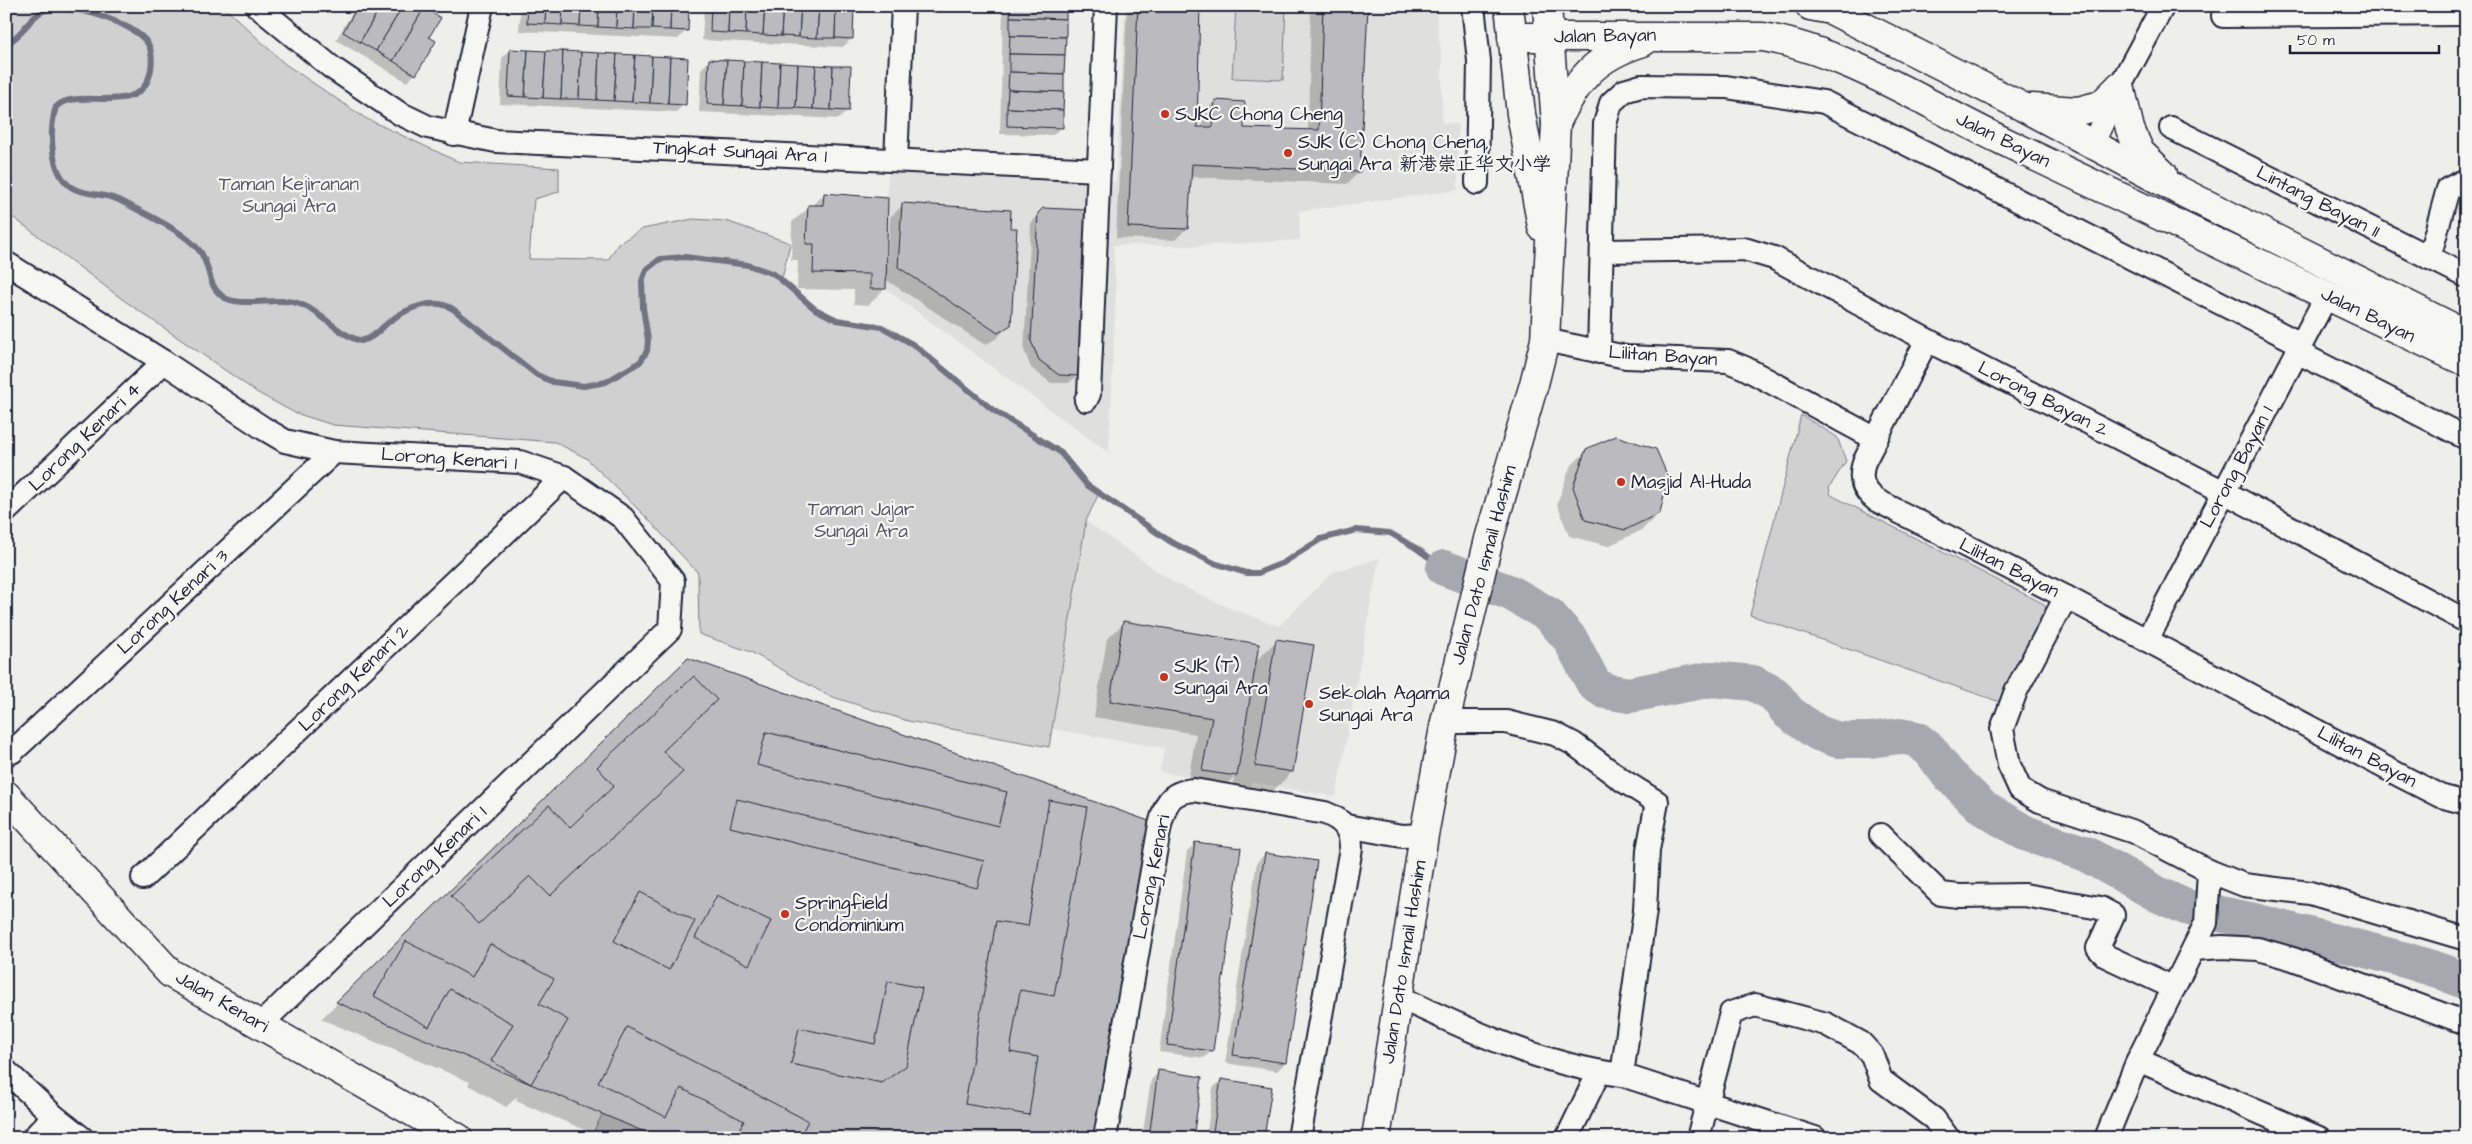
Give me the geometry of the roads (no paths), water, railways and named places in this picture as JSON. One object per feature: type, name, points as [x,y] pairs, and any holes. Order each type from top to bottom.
[{"type":"main road","name":"Jalan Dato Ismail Hashim","points":[[1509,6],[1526,143],[1537,210],[1550,260]]},
{"type":"main road","name":"Jalan Dato Ismail Hashim","points":[[1376,1138],[1424,835],[1445,722],[1489,540],[1545,340],[1556,124],[1547,6]]},
{"type":"main road","name":"Jalan Bayan","points":[[1810,6],[1831,10],[2024,108],[2178,190],[2466,334]]},
{"type":"main road","points":[[1556,124],[1570,96],[1590,69],[1606,57],[1624,48],[1664,36]]},
{"type":"main road","name":"Jalan Bayan","points":[[1512,37],[1763,37],[1795,42],[1827,53],[2003,141],[2466,362]]},
{"type":"main road","points":[[2024,108],[2078,111],[2101,105],[2120,86]]},
{"type":"main road","points":[[2120,86],[2130,129],[2140,152],[2178,190]]},
{"type":"main road","points":[[2003,141],[2042,148],[2069,157],[2083,155],[2092,145]]},
{"type":"main road","points":[[2092,145],[2088,158],[2089,164],[2094,171],[2164,217]]},
{"type":"main road","name":"Jalan Kenari","points":[[6,795],[170,973],[458,1138]]},
{"type":"street","name":"Tingkat Sungai Ara 1","points":[[258,6],[331,67],[399,113],[428,127],[454,134],[496,141],[1099,170]]},
{"type":"street","points":[[454,134],[482,6]]},
{"type":"street","points":[[896,160],[903,6]]},
{"type":"street","points":[[1086,400],[1089,394],[1106,6]]},
{"type":"street","points":[[1473,6],[1479,61],[1477,183]]},
{"type":"street","points":[[2092,145],[2120,86],[2163,6]]},
{"type":"street","points":[[2223,16],[2466,14]]},
{"type":"street","name":"Lilitan Bayan","points":[[1599,352],[1605,124],[1611,103],[1624,91],[1641,86],[1738,88],[1824,102],[2299,348],[2466,438]]},
{"type":"street","name":"Lintang Bayan 11","points":[[2170,128],[2466,276]]},
{"type":"street","points":[[2429,258],[2448,189],[2466,180]]},
{"type":"street","name":"Lorong Bayan 2","points":[[1602,251],[1744,249],[1760,252],[2224,492],[2466,620]]},
{"type":"street","name":"Lorong Kenari 1","points":[[6,263],[164,362],[263,428],[285,440],[334,452],[520,462],[564,477],[623,518],[673,581],[670,629],[261,1024]]},
{"type":"street","name":"Lorong Bayan 1","points":[[2147,640],[2326,295]]},
{"type":"street","name":"Lilitan Bayan","points":[[1545,340],[1626,357],[1728,361],[1746,368],[1874,438],[1861,472],[1862,483],[1867,493],[1876,500],[2066,597],[2440,796],[2466,802]]},
{"type":"street","points":[[1874,438],[1927,340]]},
{"type":"street","name":"Lorong Kenari 4","points":[[6,511],[164,362]]},
{"type":"street","name":"Lorong Kenari 3","points":[[12,752],[334,452]]},
{"type":"street","name":"Lorong Kenari 2","points":[[143,878],[564,477]]},
{"type":"street","points":[[2066,597],[2006,713],[2002,729],[2015,782],[2028,795],[2040,801],[2134,832],[2209,875],[2244,885],[2310,893],[2466,939]]},
{"type":"street","points":[[1445,722],[1506,722],[1555,734],[1574,744],[1622,780],[1657,802],[1648,850],[1645,910],[1622,1075]]},
{"type":"street","name":"Lorong Kenari","points":[[1105,1138],[1160,825],[1170,798],[1181,791],[1194,790],[1325,813],[1339,818],[1346,826],[1402,836],[1424,835]]},
{"type":"street","points":[[1299,1138],[1351,848],[1351,835],[1346,826]]},
{"type":"street","points":[[1881,835],[1942,894],[1959,896],[2024,895],[2100,908],[2113,915],[2098,948],[2106,956],[2174,988]]},
{"type":"street","points":[[2106,1138],[2138,1060],[2206,923],[2209,875]]},
{"type":"street","points":[[2194,949],[2222,947],[2258,949],[2293,959],[2466,1023]]},
{"type":"street","points":[[1399,997],[1486,1038],[1599,1072],[1622,1075],[1815,1138]]},
{"type":"street","points":[[1698,1138],[1709,1103],[1731,1013],[1755,1005],[1826,1024],[1862,1043],[1872,1055],[1881,1080],[1934,1118],[1948,1138]]},
{"type":"street","points":[[2138,1060],[2319,1138]]},
{"type":"street","points":[[6,1071],[54,1116],[82,1138]]},
{"type":"street","points":[[1567,1138],[1599,1072]]},
{"type":"street","points":[[33,1138],[54,1116]]},
{"type":"waterway","points":[[6,44],[12,41],[38,14],[53,8],[83,11],[115,21],[130,28],[148,44],[152,58],[151,68],[147,82],[140,91],[129,97],[116,99],[76,99],[64,101],[56,107],[52,129],[53,154],[56,166],[68,185],[77,190],[119,200],[182,235],[199,250],[205,261],[213,286],[222,296],[229,300],[246,302],[285,301],[303,305],[343,333],[361,341],[373,336],[390,321],[412,308],[438,304],[453,309],[537,375],[553,382],[584,386],[606,382],[640,362],[647,351],[648,340],[643,308],[642,281],[646,270],[660,259],[685,257],[748,265],[774,274],[815,309],[837,320],[882,327],[914,345],[993,410],[1060,452],[1087,485],[1171,542],[1214,563],[1246,573],[1258,573],[1283,563],[1321,539],[1356,530],[1390,533],[1416,548],[1444,568]]},
{"type":"waterway","points":[[1444,568],[1511,593],[1549,615],[1570,639],[1594,684],[1605,691],[1629,695],[1712,679],[1753,683],[1774,694],[1789,713],[1818,733],[1838,740],[1870,740],[1899,736],[1916,739],[1930,750],[1948,774],[1983,808],[2025,833],[2086,854],[2159,895],[2186,907],[2254,921],[2405,960],[2441,971],[2466,982]]},
{"type":"place","name":"SJKC Chong Cheng","points":[[1165,114]]},
{"type":"place","name":"SJK (C) Chong Cheng, Sungai Ara 新港崇正华文小学","points":[[1288,153]]},
{"type":"place","name":"Masjid Al-Huda","points":[[1621,482]]},
{"type":"place","name":"SJK (T) Sungai Ara","points":[[1164,677]]},
{"type":"place","name":"Sekolah Agama Sungai Ara","points":[[1309,704]]},
{"type":"place","name":"Springfield Condominium","points":[[785,914]]},
{"type":"park label","name":"Taman Kejiranan Sungai Ara","points":[[289,195]]},
{"type":"park label","name":"Taman Jajar Sungai Ara","points":[[861,520]]}]
